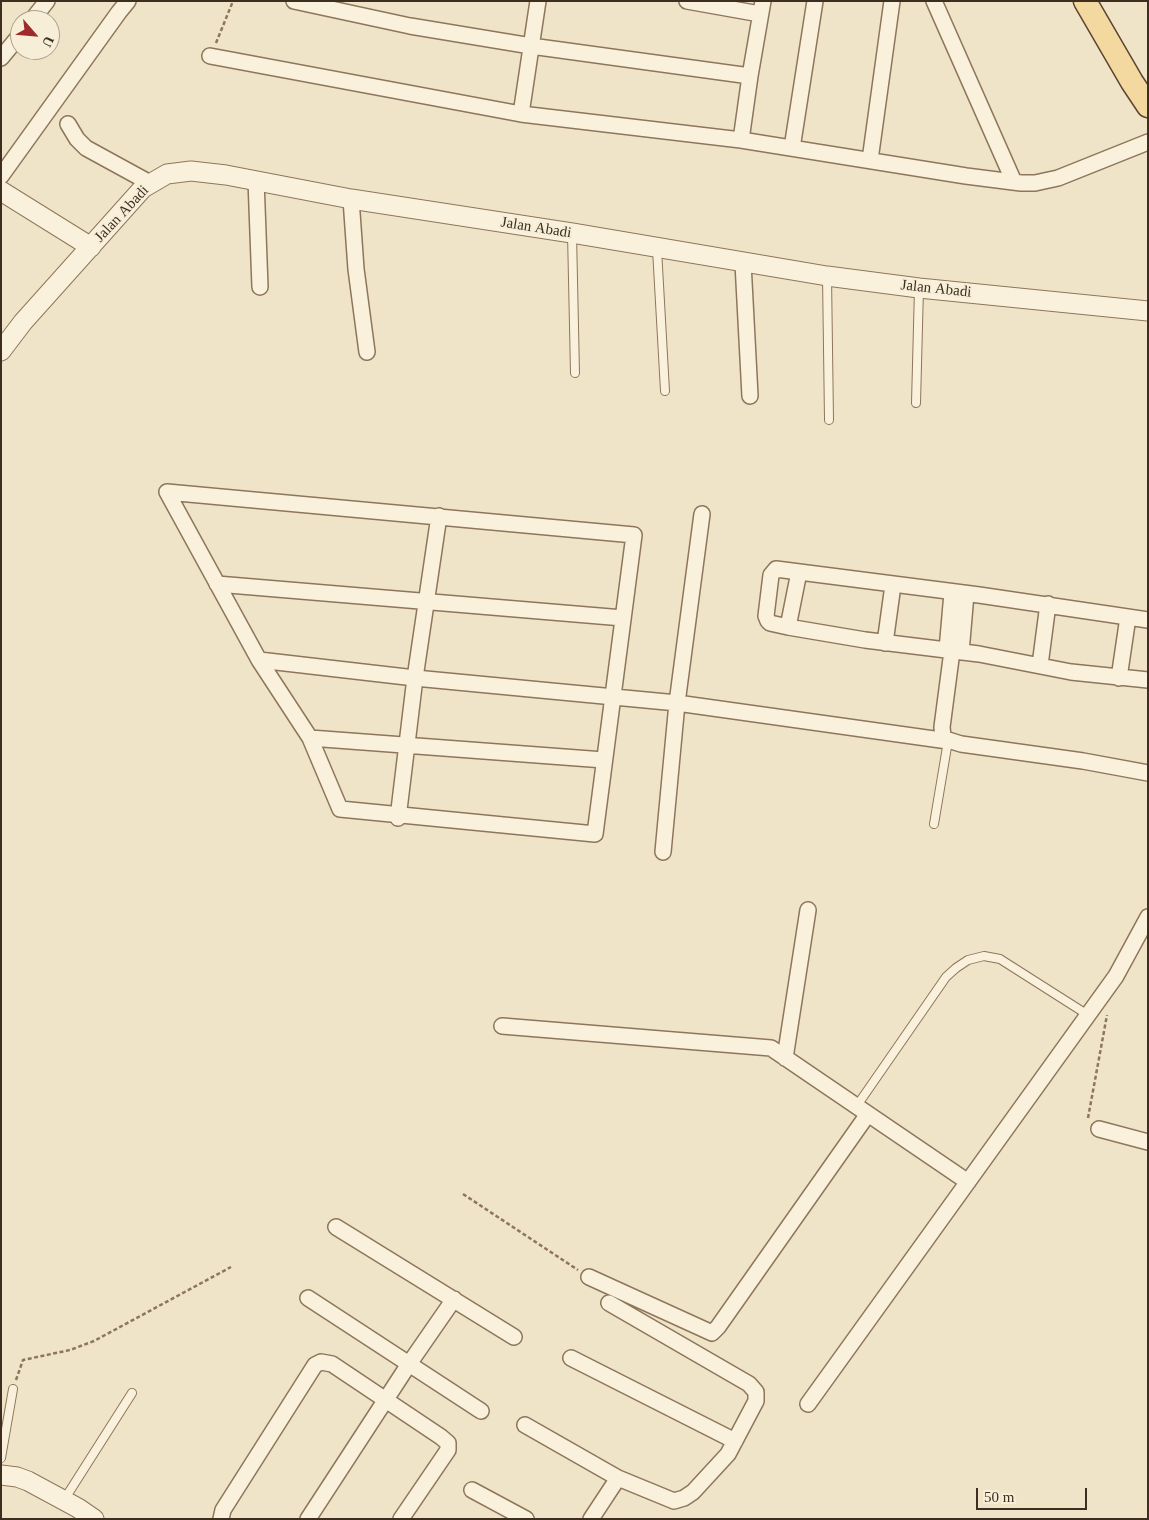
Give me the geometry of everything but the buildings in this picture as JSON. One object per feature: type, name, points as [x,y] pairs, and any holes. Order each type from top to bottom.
[{"type":"main road","points":[[1085,1],[1148,106]]},
{"type":"street","points":[[1,176],[128,1]]},
{"type":"street","points":[[294,1],[410,26],[531,46],[750,76]]},
{"type":"street","points":[[521,114],[538,1]]},
{"type":"street","points":[[687,1],[762,8],[750,76],[742,140]]},
{"type":"street","points":[[792,148],[815,1]]},
{"type":"street","points":[[870,160],[892,1]]},
{"type":"street","points":[[934,1],[1014,182]]},
{"type":"street","points":[[1,58],[10,47]]},
{"type":"street","points":[[210,56],[521,114],[742,140],[1014,182],[1035,182],[1058,178],[1148,142]]},
{"type":"street","points":[[68,124],[77,139],[86,148],[150,183]]},
{"type":"street","name":"Jalan Abadi","points":[[1,351],[23,322],[143,188],[167,174],[191,171],[256,180],[350,199],[572,233],[657,249],[826,276],[919,288],[1148,311]]},
{"type":"street","points":[[256,180],[260,287]]},
{"type":"street","points":[[1,191],[91,247]]},
{"type":"street","points":[[350,199],[357,278],[367,352]]},
{"type":"street","points":[[743,263],[750,396]]},
{"type":"street","points":[[167,492],[440,516],[634,535],[595,834],[398,816],[340,808],[310,738],[259,660],[167,492]]},
{"type":"street","points":[[663,852],[678,703],[702,514]]},
{"type":"street","points":[[398,816],[415,678],[440,516]]},
{"type":"street","points":[[1148,620],[1048,604],[776,569],[771,575],[766,607],[767,620],[770,623],[788,627],[885,643],[953,651],[1071,672],[1148,680]]},
{"type":"street","points":[[788,627],[799,572]]},
{"type":"street","points":[[217,584],[623,618]]},
{"type":"street","points":[[885,643],[893,585]]},
{"type":"street","points":[[948,741],[943,737],[942,727],[959,593]]},
{"type":"street","points":[[1040,665],[1048,604]]},
{"type":"street","points":[[1119,678],[1128,617]]},
{"type":"street","points":[[259,660],[415,678],[678,703],[1083,761],[1148,774]]},
{"type":"street","points":[[310,738],[604,760]]},
{"type":"street","points":[[785,1058],[808,910]]},
{"type":"street","points":[[808,1404],[1116,976],[1148,917]]},
{"type":"street","points":[[502,1026],[771,1048],[968,1182]]},
{"type":"street","points":[[589,1277],[712,1333],[718,1327],[862,1110]]},
{"type":"street","points":[[1099,1129],[1148,1142]]},
{"type":"street","points":[[336,1227],[514,1337]]},
{"type":"street","points":[[308,1298],[481,1411]]},
{"type":"street","points":[[308,1519],[385,1400],[454,1299]]},
{"type":"street","points":[[525,1425],[618,1478],[674,1501],[684,1498],[693,1492],[728,1454],[756,1401],[756,1392],[749,1384],[609,1303]]},
{"type":"street","points":[[571,1358],[735,1441]]},
{"type":"street","points":[[222,1519],[223,1510],[315,1365],[321,1362],[332,1364],[448,1443],[448,1450],[401,1519]]},
{"type":"street","points":[[1,1475],[28,1481],[94,1519]]},
{"type":"street","points":[[591,1519],[618,1478]]},
{"type":"street","points":[[472,1490],[526,1519]]},
{"type":"lane","points":[[572,233],[575,372]]},
{"type":"lane","points":[[657,249],[665,391]]},
{"type":"lane","points":[[826,276],[829,420]]},
{"type":"lane","points":[[916,403],[919,288]]},
{"type":"lane","points":[[934,824],[948,741]]},
{"type":"lane","points":[[862,1110],[946,977],[968,960],[984,956],[1000,959],[1088,1016]]},
{"type":"lane","points":[[1,1458],[13,1389]]},
{"type":"lane","points":[[64,1500],[132,1393]]},
{"type":"path","points":[[210,56],[233,1]]},
{"type":"path","points":[[1099,1129],[1090,1124],[1088,1111],[1108,1013]]},
{"type":"path","points":[[462,1194],[589,1277]]},
{"type":"path","points":[[13,1389],[23,1360],[70,1350],[94,1341],[231,1267]]}]
